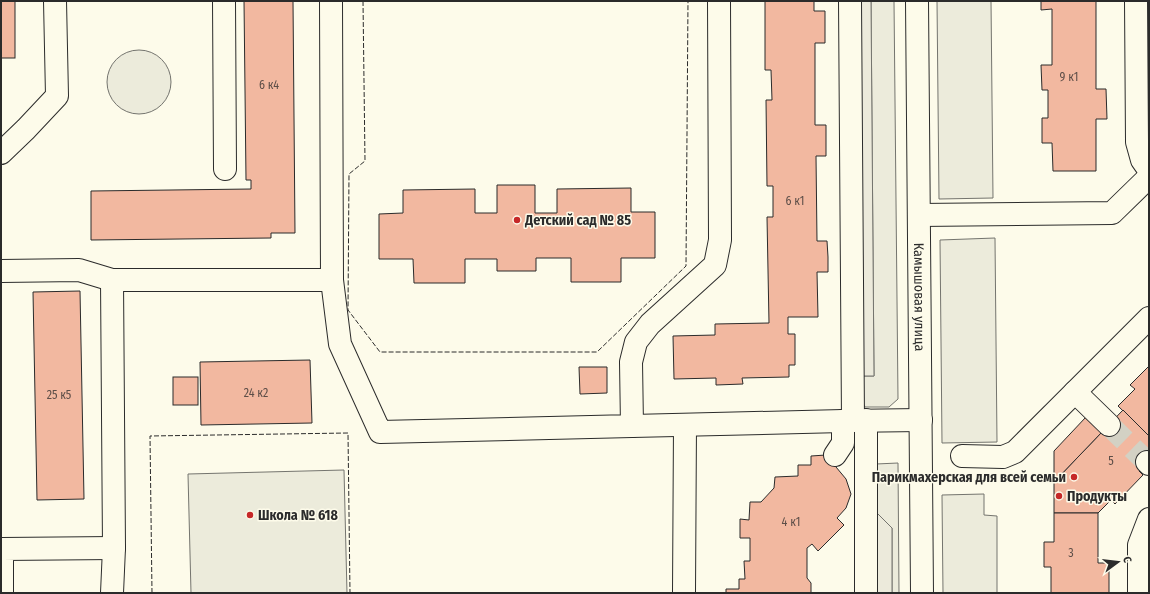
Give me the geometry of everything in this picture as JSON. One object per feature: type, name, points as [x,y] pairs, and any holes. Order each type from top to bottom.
[{"type":"street","points":[[1,153],[57,96],[55,1]]},
{"type":"street","points":[[224,1],[225,169]]},
{"type":"street","points":[[331,1],[332,280],[340,344],[380,432],[921,420]]},
{"type":"street","points":[[632,426],[631,362],[636,342],[650,324],[715,265],[720,240],[719,1]]},
{"type":"street","points":[[850,1],[854,421],[866,593]]},
{"type":"street","name":"Камышовая улица","points":[[917,1],[922,593]]},
{"type":"street","points":[[1136,1],[1137,142],[1142,160],[1149,170]]},
{"type":"street","points":[[919,215],[1112,213],[1149,177]]},
{"type":"street","points":[[1,271],[79,270],[112,280],[332,280]]},
{"type":"street","points":[[112,280],[114,548],[112,593]]},
{"type":"street","points":[[962,456],[1003,457],[1015,452],[1149,318]]},
{"type":"street","points":[[1075,392],[1109,425]]},
{"type":"street","points":[[835,455],[854,421]]},
{"type":"street","points":[[684,593],[685,425]]},
{"type":"street","points":[[1139,593],[1139,546],[1149,519]]},
{"type":"street","points":[[2,593],[2,549],[114,548]]},
{"type":"shaded area","points":[[858,1],[871,1],[874,376],[860,376]]},
{"type":"shaded area","points":[[871,1],[894,1],[898,399],[889,407],[865,407],[861,400],[860,376],[874,376]]},
{"type":"shaded area","points":[[937,1],[991,1],[993,198],[939,199]]},
{"type":"shaded area","points":[[139,50],[157,56],[165,64],[171,82],[165,100],[157,108],[139,114],[121,108],[113,100],[107,82],[113,64],[121,56]]},
{"type":"shaded area","points":[[995,238],[997,442],[942,443],[940,240]]},
{"type":"shaded area","points":[[898,463],[899,593],[892,593],[892,528],[876,512],[876,464]]},
{"type":"shaded area","name":"Школа № 618","points":[[344,470],[347,593],[191,593],[188,474]]},
{"type":"shaded area","points":[[984,494],[984,515],[997,516],[997,593],[943,593],[942,495]]},
{"type":"shaded area","points":[[876,512],[892,528],[892,593],[876,593]]},
{"type":"building","points":[[1,1],[15,1],[15,58],[1,58]]},
{"type":"building","points":[[244,1],[293,1],[295,233],[271,233],[271,238],[91,240],[91,191],[251,189],[251,180],[246,180]]},
{"type":"building","points":[[765,1],[814,1],[814,11],[825,11],[825,43],[815,43],[815,125],[826,125],[826,156],[816,156],[817,241],[827,241],[828,257],[828,272],[817,272],[818,317],[788,317],[788,334],[795,334],[795,365],[789,365],[789,377],[742,378],[743,384],[716,385],[716,378],[674,379],[673,336],[715,335],[715,324],[769,323],[767,217],[773,217],[773,186],[767,186],[766,100],[772,100],[771,70],[765,70]]},
{"type":"building","points":[[1041,1],[1096,1],[1096,89],[1106,89],[1107,119],[1096,119],[1096,171],[1053,171],[1052,143],[1042,143],[1042,118],[1048,118],[1048,90],[1042,90],[1041,65],[1052,65],[1052,9],[1041,10]]},
{"type":"building","points":[[497,185],[535,185],[535,213],[557,213],[557,189],[631,188],[631,212],[655,212],[655,258],[621,258],[621,282],[571,282],[571,258],[536,258],[536,271],[497,271],[497,259],[465,259],[465,283],[414,283],[413,259],[379,259],[379,214],[403,213],[403,190],[475,189],[475,213],[497,213]]},
{"type":"building","points":[[80,291],[84,499],[37,500],[33,292]]},
{"type":"building","points":[[310,360],[312,423],[201,425],[200,362]]},
{"type":"building","points":[[1149,366],[1149,436],[1118,406],[1135,389],[1130,385]]},
{"type":"building","points":[[579,367],[607,367],[607,393],[580,394]]},
{"type":"building","points":[[173,377],[198,377],[198,405],[173,405]]},
{"type":"building","points":[[1123,410],[1149,436],[1149,460],[1139,471],[1143,475],[1115,504],[1111,500],[1098,513],[1054,513],[1054,482]]},
{"type":"building","points":[[1086,417],[1102,432],[1054,482],[1054,451]]},
{"type":"building","points":[[826,455],[846,479],[851,494],[846,508],[837,518],[844,525],[818,551],[812,544],[807,548],[807,578],[811,583],[811,593],[726,593],[726,589],[739,589],[739,579],[745,579],[744,561],[750,561],[750,538],[740,538],[740,519],[749,520],[750,502],[761,502],[774,488],[775,477],[798,476],[798,465],[811,465],[811,456]]},
{"type":"building","points":[[1054,513],[1098,513],[1098,563],[1109,563],[1109,593],[1051,593],[1051,567],[1044,567],[1044,542],[1054,542]]},
{"type":"tunnel","points":[[1109,425],[1147,462]]},
{"type":"fence","points":[[363,1],[365,161],[349,174],[348,310],[380,352],[597,352],[686,266],[688,1]]},
{"type":"fence","points":[[152,593],[150,436],[348,433],[350,593]]},
{"type":"place","name":"Детский сад № 85","points":[[517,220]]},
{"type":"place","name":"Парикмахерская для всей семьи","points":[[1074,477]]},
{"type":"place","name":"Продукты","points":[[1059,496]]},
{"type":"place","name":"Школа № 618","points":[[250,515]]}]
